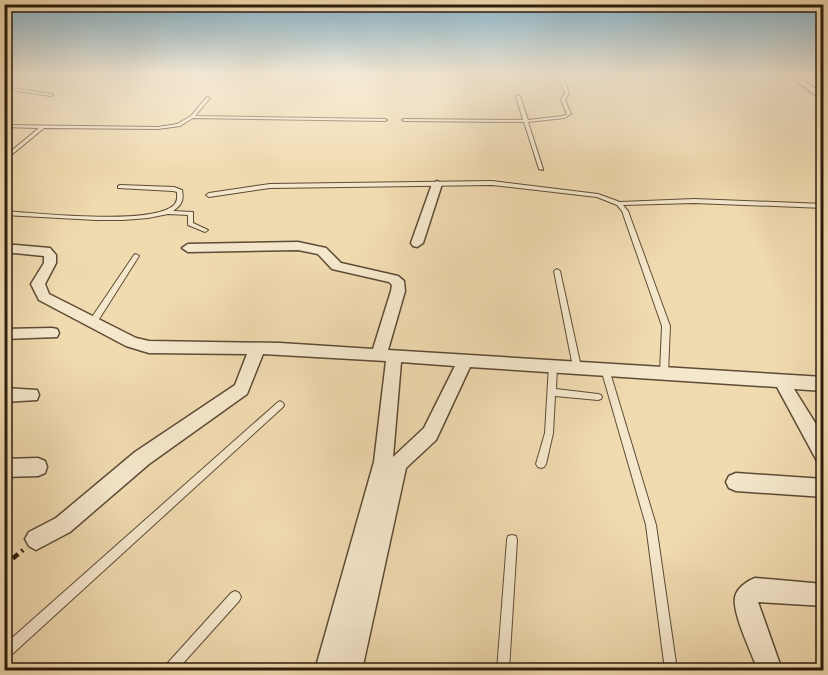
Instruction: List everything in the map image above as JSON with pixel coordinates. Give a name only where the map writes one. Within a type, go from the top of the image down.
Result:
[{"type":"street","points":[[417,243],[437,184]]},
{"type":"street","points":[[188,248],[298,246],[315,248],[329,255],[337,266],[393,279],[399,284],[386,355],[382,462],[327,670]]},
{"type":"street","points":[[4,248],[46,251],[50,255],[50,263],[38,284],[44,297],[130,342],[149,347],[386,355],[824,384]]},
{"type":"street","points":[[4,334],[52,333]]},
{"type":"street","points":[[36,539],[63,525],[157,446],[241,389],[257,349]]},
{"type":"street","points":[[350,670],[398,464],[430,434],[465,361]]},
{"type":"street","points":[[782,382],[824,455]]},
{"type":"street","points":[[4,395],[31,395]]},
{"type":"street","points":[[4,468],[38,467]]},
{"type":"street","points":[[736,482],[824,488]]},
{"type":"street","points":[[770,670],[751,620],[746,599],[755,589],[824,595]]},
{"type":"lane","points":[[4,126],[158,128],[178,125],[192,117],[201,106]]},
{"type":"lane","points":[[521,106],[541,169]]},
{"type":"lane","points":[[404,120],[557,119],[569,114],[566,106]]},
{"type":"lane","points":[[192,117],[385,120]]},
{"type":"lane","points":[[4,160],[42,127]]},
{"type":"lane","points":[[209,195],[270,186],[492,183],[598,196],[619,204],[694,201],[824,206]]},
{"type":"lane","points":[[120,187],[166,188],[180,191],[178,205],[168,212]]},
{"type":"lane","points":[[619,204],[625,211],[638,244],[666,326],[664,373]]},
{"type":"lane","points":[[4,213],[113,219],[168,212],[191,213],[190,224],[205,230]]},
{"type":"lane","points":[[93,322],[136,256]]},
{"type":"lane","points":[[557,271],[577,367]]},
{"type":"lane","points":[[541,464],[549,433],[553,365]]},
{"type":"lane","points":[[606,369],[651,525],[670,670]]},
{"type":"lane","points":[[551,392],[598,397]]},
{"type":"lane","points":[[4,654],[280,405]]},
{"type":"lane","points":[[503,670],[512,540]]},
{"type":"lane","points":[[169,670],[235,597]]},
{"type":"path","points":[[4,566],[36,539]]}]
